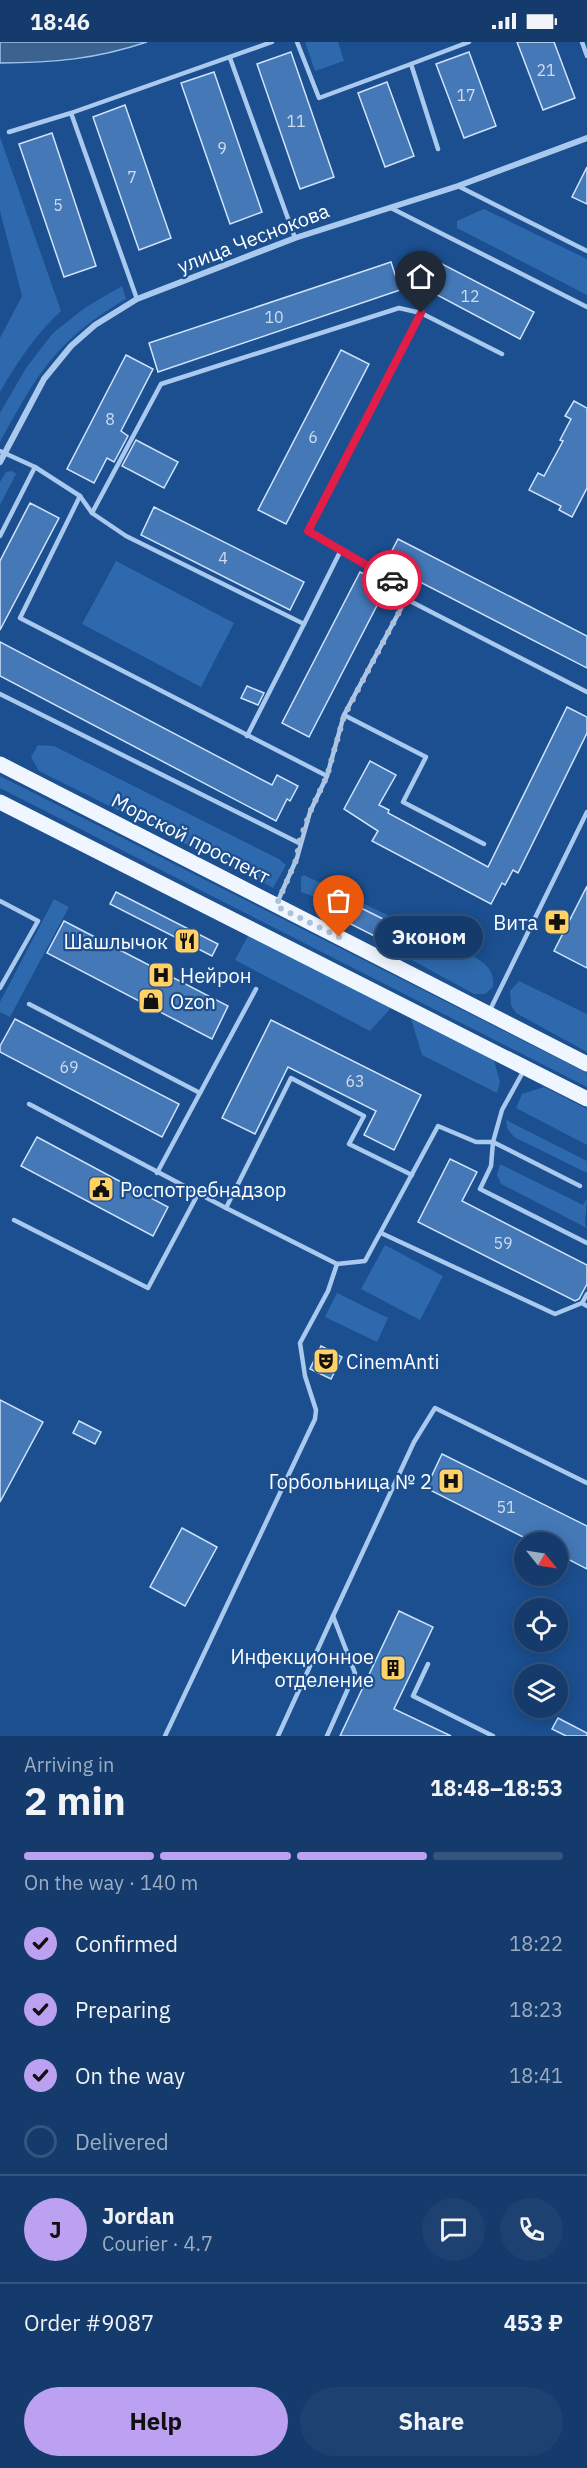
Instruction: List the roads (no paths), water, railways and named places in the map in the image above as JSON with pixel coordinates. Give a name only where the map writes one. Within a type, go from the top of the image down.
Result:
[{"type":"main road","name":"Морской проспект","points":[[0,764],[587,1064]]},
{"type":"main road","points":[[0,802],[587,1099]]},
{"type":"street","name":"улица Чеснокова","points":[[0,462],[2,452],[44,379],[71,346],[95,325],[137,299],[295,238],[458,186],[587,138]]},
{"type":"lane","points":[[9,132],[71,113],[272,42]]},
{"type":"lane","points":[[297,42],[319,98],[469,42]]},
{"type":"lane","points":[[582,42],[587,56]]},
{"type":"lane","points":[[230,58],[295,238]]},
{"type":"lane","points":[[411,64],[438,149]]},
{"type":"lane","points":[[71,113],[137,299]]},
{"type":"lane","points":[[579,141],[587,146]]},
{"type":"lane","points":[[458,186],[587,251]]},
{"type":"lane","points":[[391,208],[587,307]]},
{"type":"lane","points":[[92,513],[161,384],[399,308],[421,313],[501,354]]},
{"type":"lane","points":[[421,313],[308,531],[390,578],[406,599],[587,692]]},
{"type":"lane","points":[[2,452],[35,467],[80,496],[92,513],[126,536],[304,624]]},
{"type":"lane","points":[[0,536],[35,467]]},
{"type":"lane","points":[[80,496],[20,618],[327,776]]},
{"type":"lane","points":[[247,736],[341,550]]},
{"type":"lane","points":[[276,906],[297,858],[299,843],[327,776],[344,716],[406,599]]},
{"type":"lane","points":[[0,694],[299,843]]},
{"type":"lane","points":[[344,716],[426,757],[403,802],[484,844]]},
{"type":"lane","points":[[488,1012],[585,821],[587,812]]},
{"type":"lane","points":[[0,901],[38,921],[0,988]]},
{"type":"lane","points":[[157,1173],[256,989]]},
{"type":"lane","points":[[29,1004],[200,1093]]},
{"type":"lane","points":[[525,1068],[502,1110],[493,1142],[491,1166],[480,1189],[587,1243]]},
{"type":"lane","points":[[226,1208],[291,1078],[364,1116],[350,1144],[412,1175]]},
{"type":"lane","points":[[29,1104],[157,1173],[337,1264],[365,1261],[438,1126],[476,1142],[493,1142],[580,1186]]},
{"type":"lane","points":[[14,1220],[148,1288],[198,1194]]},
{"type":"lane","points":[[381,1233],[555,1314],[585,1305],[587,1294]]},
{"type":"lane","points":[[165,1736],[315,1419],[316,1410],[304,1376],[300,1343],[328,1291],[337,1264]]},
{"type":"lane","points":[[278,1736],[414,1442],[435,1408],[587,1483]]},
{"type":"lane","points":[[327,1736],[355,1673],[333,1616]]},
{"type":"lane","points":[[428,1664],[413,1696],[493,1736]]},
{"type":"place","name":"Вита","points":[[557,922]]},
{"type":"place","name":"Эконом","points":[[339,937]]},
{"type":"place","name":"Шашлычок","points":[[187,941]]},
{"type":"place","name":"Нейрон","points":[[161,975]]},
{"type":"place","name":"Ozon","points":[[151,1001]]},
{"type":"place","name":"Роспотребнадзор","points":[[101,1189]]},
{"type":"place","name":"CinemAnti","points":[[326,1361]]},
{"type":"place","name":"Горбольница № 2","points":[[451,1481]]},
{"type":"place","name":"Инфекционное отделение","points":[[393,1668]]}]
